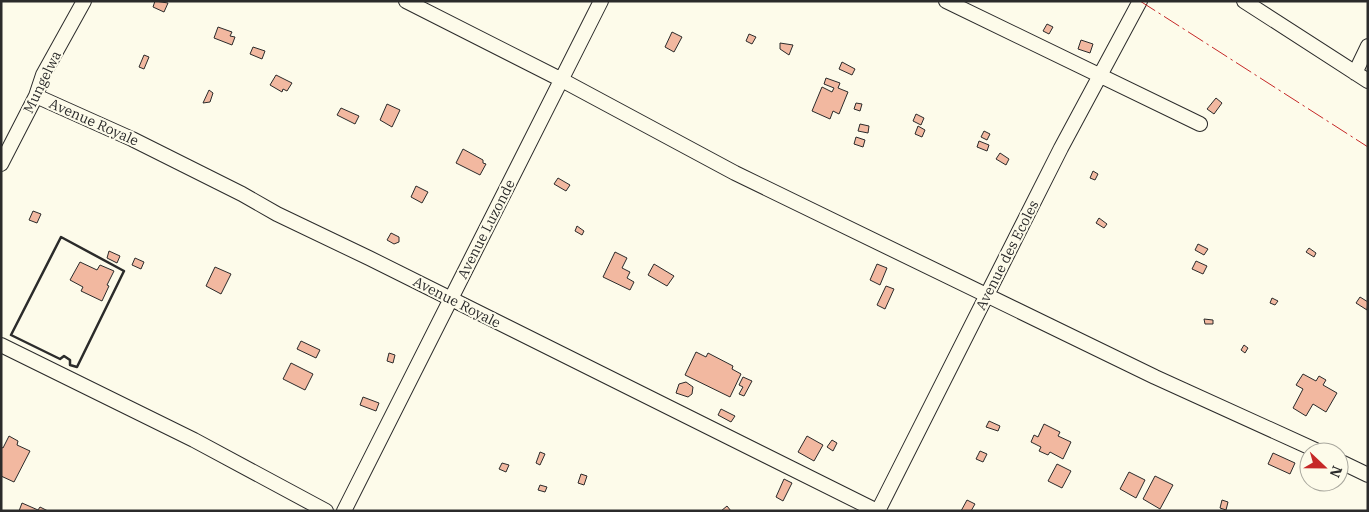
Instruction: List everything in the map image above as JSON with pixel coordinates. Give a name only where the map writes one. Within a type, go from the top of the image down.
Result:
[{"type":"street","name":"Mungelwa","points":[[1,164],[36,96],[44,75],[84,1]]},
{"type":"street","points":[[406,1],[561,80],[735,173],[1155,377],[1299,442]]},
{"type":"street","name":"Avenue Luzonde","points":[[344,511],[601,1]]},
{"type":"street","points":[[946,1],[1200,124]]},
{"type":"street","name":"Avenue des Ecoles","points":[[877,511],[1061,148],[1140,1]]},
{"type":"street","points":[[1244,1],[1368,81]]},
{"type":"street","points":[[1355,73],[1368,46]]},
{"type":"street","name":"Avenue Royale","points":[[36,96],[132,139],[242,194],[277,214],[877,511]]},
{"type":"street","points":[[1,345],[194,440],[326,511]]},
{"type":"street","points":[[1349,466],[1368,475]]},
{"type":"building","points":[[155,1],[168,3],[164,12],[153,7]]},
{"type":"building","points":[[1047,24],[1053,27],[1049,34],[1043,31]]},
{"type":"building","points":[[218,27],[232,32],[230,36],[235,37],[232,45],[214,38]]},
{"type":"building","points":[[672,32],[682,37],[674,52],[665,47]]},
{"type":"building","points":[[749,34],[756,37],[752,44],[746,41]]},
{"type":"building","points":[[1081,40],[1093,44],[1090,53],[1078,49]]},
{"type":"building","points":[[780,43],[793,45],[789,55],[780,49]]},
{"type":"building","points":[[253,47],[265,51],[262,59],[250,54]]},
{"type":"building","points":[[144,55],[149,57],[144,69],[139,67]]},
{"type":"building","points":[[842,62],[855,69],[852,75],[839,69]]},
{"type":"building","points":[[276,75],[292,83],[287,91],[283,89],[282,92],[270,85]]},
{"type":"building","points":[[826,78],[840,83],[838,88],[848,92],[839,114],[833,111],[830,119],[812,111],[822,87],[832,92],[834,88],[824,84]]},
{"type":"building","points":[[209,90],[213,93],[210,102],[203,103]]},
{"type":"building","points":[[1216,98],[1222,103],[1214,114],[1207,109]]},
{"type":"building","points":[[856,103],[862,104],[860,111],[854,109]]},
{"type":"building","points":[[387,104],[400,110],[392,127],[380,120]]},
{"type":"building","points":[[341,108],[359,116],[355,124],[337,115]]},
{"type":"building","points":[[916,114],[924,118],[921,125],[913,121]]},
{"type":"building","points":[[860,124],[869,126],[868,133],[858,131]]},
{"type":"building","points":[[918,126],[925,130],[922,137],[915,134]]},
{"type":"building","points":[[984,131],[990,134],[987,140],[981,137]]},
{"type":"building","points":[[856,137],[865,140],[863,147],[854,144]]},
{"type":"building","points":[[979,141],[989,145],[987,151],[977,147]]},
{"type":"building","points":[[463,149],[483,160],[483,163],[486,164],[480,175],[456,163]]},
{"type":"building","points":[[1000,153],[1009,159],[1006,165],[996,159]]},
{"type":"building","points":[[1093,171],[1098,174],[1095,180],[1090,178]]},
{"type":"building","points":[[558,178],[570,185],[566,191],[554,184]]},
{"type":"building","points":[[416,186],[428,192],[422,203],[411,197]]},
{"type":"building","points":[[33,211],[41,214],[37,223],[29,220]]},
{"type":"building","points":[[1099,218],[1107,224],[1104,228],[1096,223]]},
{"type":"building","points":[[577,226],[584,231],[582,235],[575,231]]},
{"type":"building","points":[[391,233],[399,237],[399,242],[394,244],[387,240]]},
{"type":"building","points":[[1198,244],[1208,249],[1204,255],[1195,250]]},
{"type":"building","points":[[1309,248],[1316,253],[1314,257],[1306,252]]},
{"type":"building","points":[[109,251],[120,256],[117,263],[107,258]]},
{"type":"building","points":[[615,252],[627,258],[622,268],[630,272],[627,278],[634,282],[630,290],[603,277]]},
{"type":"building","points":[[135,258],[144,262],[141,269],[132,265]]},
{"type":"building","points":[[1196,261],[1207,266],[1203,274],[1192,269]]},
{"type":"building","points":[[80,262],[97,270],[100,265],[114,271],[102,301],[81,291],[83,287],[70,280]]},
{"type":"building","points":[[654,264],[674,276],[667,286],[648,275]]},
{"type":"building","points":[[877,264],[887,268],[880,285],[870,280]]},
{"type":"building","points":[[215,267],[231,274],[221,294],[206,286]]},
{"type":"building","points":[[886,286],[894,289],[885,309],[877,305]]},
{"type":"building","points":[[1360,297],[1368,302],[1367,310],[1356,303]]},
{"type":"building","points":[[1272,298],[1278,301],[1275,305],[1270,303]]},
{"type":"building","points":[[1204,319],[1213,320],[1213,324],[1205,324]]},
{"type":"building","points":[[301,341],[320,350],[316,358],[297,349]]},
{"type":"building","points":[[1244,345],[1248,348],[1245,353],[1241,350]]},
{"type":"building","points":[[696,352],[706,357],[708,353],[733,366],[732,369],[741,374],[730,397],[685,375]]},
{"type":"building","points":[[389,353],[395,355],[393,363],[387,361]]},
{"type":"building","points":[[291,363],[313,374],[305,390],[283,379]]},
{"type":"building","points":[[1303,374],[1316,381],[1319,376],[1326,380],[1323,385],[1337,393],[1326,412],[1313,404],[1306,416],[1293,408],[1303,389],[1296,385]]},
{"type":"building","points":[[743,377],[752,381],[744,396],[739,394],[743,387],[739,385]]},
{"type":"building","points":[[686,382],[693,387],[692,394],[688,397],[676,393],[679,384]]},
{"type":"building","points":[[363,397],[379,403],[376,411],[360,405]]},
{"type":"building","points":[[721,409],[735,416],[731,422],[718,415]]},
{"type":"building","points":[[989,421],[1000,426],[998,431],[986,427]]},
{"type":"building","points":[[1044,424],[1060,432],[1058,436],[1071,442],[1063,459],[1050,452],[1048,455],[1039,451],[1041,447],[1031,442],[1034,435],[1038,437]]},
{"type":"building","points":[[9,436],[18,441],[17,445],[30,451],[14,482],[1,476],[1,447],[3,448]]},
{"type":"building","points":[[807,436],[823,445],[814,461],[798,452]]},
{"type":"building","points":[[832,440],[837,443],[833,451],[827,447]]},
{"type":"building","points":[[980,451],[987,454],[983,462],[976,459]]},
{"type":"building","points":[[540,452],[545,454],[540,465],[536,463]]},
{"type":"building","points":[[1273,453],[1295,463],[1290,474],[1268,464]]},
{"type":"building","points":[[502,463],[509,465],[506,472],[499,469]]},
{"type":"building","points":[[1057,464],[1071,471],[1062,488],[1048,481]]},
{"type":"building","points":[[1129,472],[1145,480],[1136,498],[1120,489]]},
{"type":"building","points":[[581,474],[587,476],[584,485],[578,483]]},
{"type":"building","points":[[1155,476],[1173,485],[1160,509],[1143,499]]},
{"type":"building","points":[[784,479],[792,483],[783,501],[776,497]]},
{"type":"building","points":[[540,485],[547,487],[545,492],[538,490]]},
{"type":"building","points":[[967,500],[975,504],[971,511],[961,511]]},
{"type":"building","points":[[1222,500],[1228,502],[1226,510],[1220,508]]},
{"type":"building","points":[[22,503],[38,510],[40,507],[48,511],[19,511]]},
{"type":"building","points":[[727,506],[731,511],[721,511]]},
{"type":"wall","points":[[61,237],[124,271],[77,367],[70,365],[70,360],[64,356],[60,359],[11,335],[61,237]]},
{"type":"power","points":[[1140,1],[1368,147]]}]
